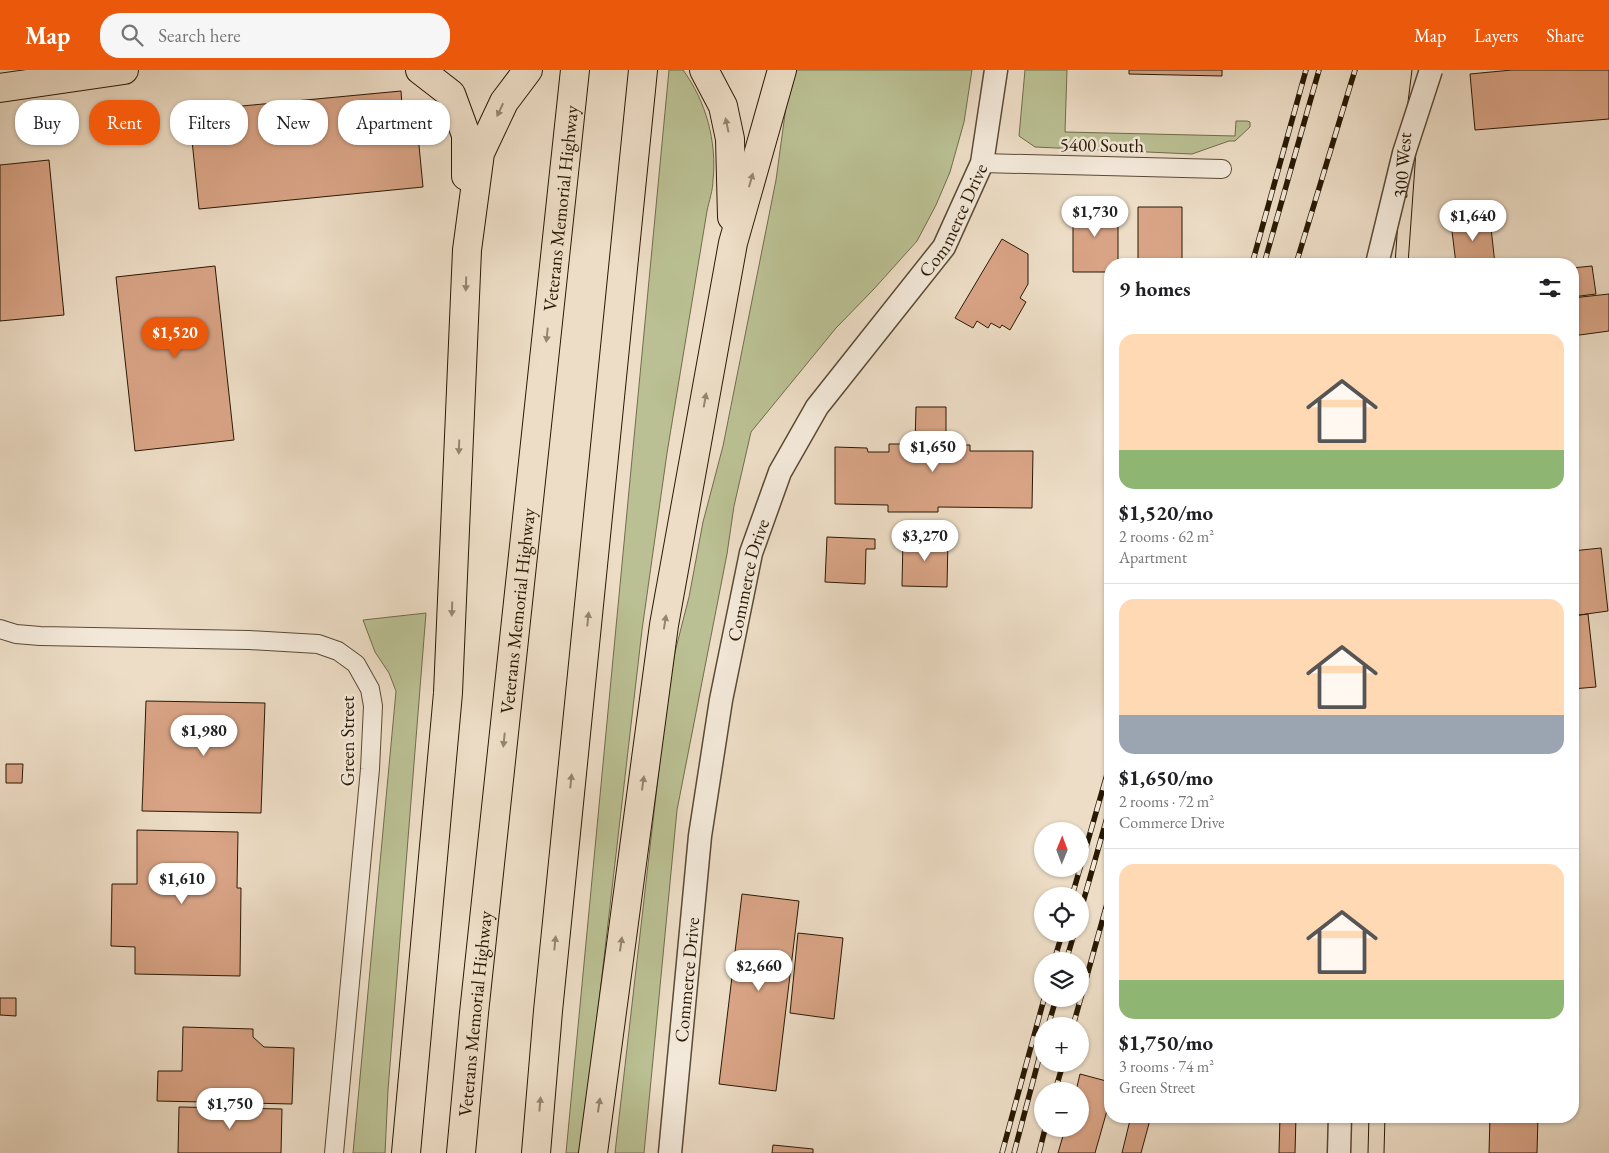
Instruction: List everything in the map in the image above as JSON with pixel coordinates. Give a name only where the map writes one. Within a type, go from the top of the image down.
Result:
[{"type":"main road","points":[[0,88],[124,70]]},
{"type":"main road","points":[[406,1153],[448,693],[467,250],[466,135],[451,94],[420,70]]},
{"type":"main road","points":[[467,250],[480,153],[504,102],[528,70]]},
{"type":"main road","points":[[704,70],[723,106],[730,139],[733,243]]},
{"type":"main road","points":[[592,1153],[664,625],[733,243],[782,70]]},
{"type":"main road","points":[[536,1153],[548,1010],[642,78]]},
{"type":"main road","name":"Veterans Memorial Highway","points":[[461,1153],[474,1013],[574,82]]},
{"type":"street","name":"Commerce Drive","points":[[670,1153],[700,836],[721,700],[751,553],[780,472],[817,407],[944,247],[982,163],[996,70]]},
{"type":"street","name":"300 West","points":[[1379,258],[1404,153],[1431,70]]},
{"type":"street","name":"5400 South","points":[[982,163],[1222,169]]},
{"type":"street","name":"Green Street","points":[[0,629],[16,634],[40,636],[249,640],[318,644],[338,651],[356,664],[364,676],[370,689],[373,706],[370,769],[334,1153]]},
{"type":"street","points":[[1339,1153],[1340,1123]]},
{"type":"green space","points":[[669,70],[683,70],[704,108],[713,151],[713,184],[667,453],[642,630],[583,1153],[566,1153]]},
{"type":"green space","points":[[791,70],[972,70],[964,122],[950,172],[936,205],[917,241],[836,328],[751,432],[734,506],[727,554],[677,810],[644,1153],[615,1153],[667,699],[675,652],[689,597],[703,522],[723,446],[776,180]]},
{"type":"green space","points":[[1025,70],[1067,70],[1065,132],[1235,136],[1236,121],[1250,122],[1250,127],[1235,141],[1229,141],[1192,154],[1035,147],[1019,136]]},
{"type":"green space","points":[[426,613],[388,1090],[385,1153],[353,1153],[396,691],[389,673],[375,652],[363,620]]},
{"type":"building","points":[[1129,70],[1222,70],[1222,76],[1129,74]]},
{"type":"building","points":[[1512,70],[1609,70],[1609,119],[1475,130],[1470,74]]},
{"type":"building","points":[[401,91],[402,100],[338,100],[338,145],[419,145],[423,187],[199,209],[192,145],[248,145],[248,105],[258,104],[258,145],[328,145],[328,100],[306,100]]},
{"type":"building","points":[[49,160],[64,315],[0,321],[0,165]]},
{"type":"building","points":[[1073,205],[1118,205],[1118,258],[1104,258],[1104,272],[1073,272]]},
{"type":"building","points":[[1138,207],[1182,207],[1182,258],[1138,258]]},
{"type":"building","points":[[1490,219],[1494,258],[1455,258],[1451,223]]},
{"type":"building","points":[[1002,239],[1028,254],[1028,284],[1020,298],[1026,302],[1010,330],[1002,325],[1000,328],[991,323],[988,328],[977,321],[973,328],[955,318]]},
{"type":"building","points":[[215,266],[234,440],[135,451],[116,277]]},
{"type":"building","points":[[1592,266],[1596,294],[1579,296],[1579,267]]},
{"type":"building","points":[[1609,294],[1609,331],[1579,335],[1579,297]]},
{"type":"building","points":[[916,407],[946,407],[946,445],[970,445],[970,451],[1033,451],[1032,508],[938,507],[938,512],[888,512],[888,505],[835,504],[835,447],[867,448],[868,452],[889,452],[889,444],[915,444]]},
{"type":"building","points":[[827,537],[875,539],[875,549],[866,549],[865,584],[825,582]]},
{"type":"building","points":[[903,538],[948,539],[947,587],[902,586]]},
{"type":"building","points":[[1601,548],[1608,611],[1579,615],[1579,550]]},
{"type":"building","points":[[1588,614],[1596,687],[1579,688],[1579,615]]},
{"type":"building","points":[[146,701],[265,703],[261,813],[142,811]]},
{"type":"building","points":[[6,764],[23,764],[22,783],[6,783]]},
{"type":"building","points":[[137,830],[238,832],[237,888],[241,888],[240,976],[135,974],[135,947],[111,946],[112,884],[137,884]]},
{"type":"building","points":[[742,894],[799,901],[776,1091],[719,1084]]},
{"type":"building","points":[[798,933],[843,938],[834,1019],[790,1013]]},
{"type":"building","points":[[0,998],[16,998],[16,1016],[0,1015]]},
{"type":"building","points":[[183,1027],[253,1029],[253,1037],[264,1047],[294,1048],[292,1104],[157,1101],[158,1071],[182,1071]]},
{"type":"building","points":[[1080,1074],[1104,1080],[1104,1121],[1095,1153],[1058,1153],[1063,1137],[1089,1137],[1089,1082],[1078,1082]]},
{"type":"building","points":[[179,1107],[282,1109],[281,1153],[178,1153]]},
{"type":"building","points":[[1129,1123],[1149,1123],[1141,1153],[1122,1153]]},
{"type":"building","points":[[1280,1123],[1296,1123],[1295,1153],[1279,1153]]},
{"type":"building","points":[[1490,1123],[1538,1123],[1537,1153],[1489,1153]]},
{"type":"building","points":[[773,1145],[813,1149],[813,1153],[772,1153]]},
{"type":"tram line","points":[[1395,258],[1404,134],[1412,70]]},
{"type":"tram line","points":[[1408,258],[1416,151],[1427,70]]},
{"type":"tram line","points":[[1368,1153],[1369,1123]]},
{"type":"tram line","points":[[1384,1153],[1385,1123]]},
{"type":"railway","points":[[1254,258],[1306,70]]},
{"type":"railway","points":[[1266,258],[1319,70]]},
{"type":"railway","points":[[1298,258],[1355,70]]},
{"type":"railway","points":[[1075,887],[1104,785]]},
{"type":"railway","points":[[1087,887],[1104,828]]},
{"type":"railway","points":[[1076,1017],[1104,915]]},
{"type":"railway","points":[[1057,952],[1060,942]]},
{"type":"railway","points":[[1069,952],[1072,942]]},
{"type":"railway","points":[[1002,1153],[1042,1007]]},
{"type":"railway","points":[[1051,1017],[1054,1007]]},
{"type":"railway","points":[[1014,1153],[1035,1072]]},
{"type":"railway","points":[[1058,1082],[1061,1072]]},
{"type":"railway","points":[[1039,1153],[1043,1137]]}]
